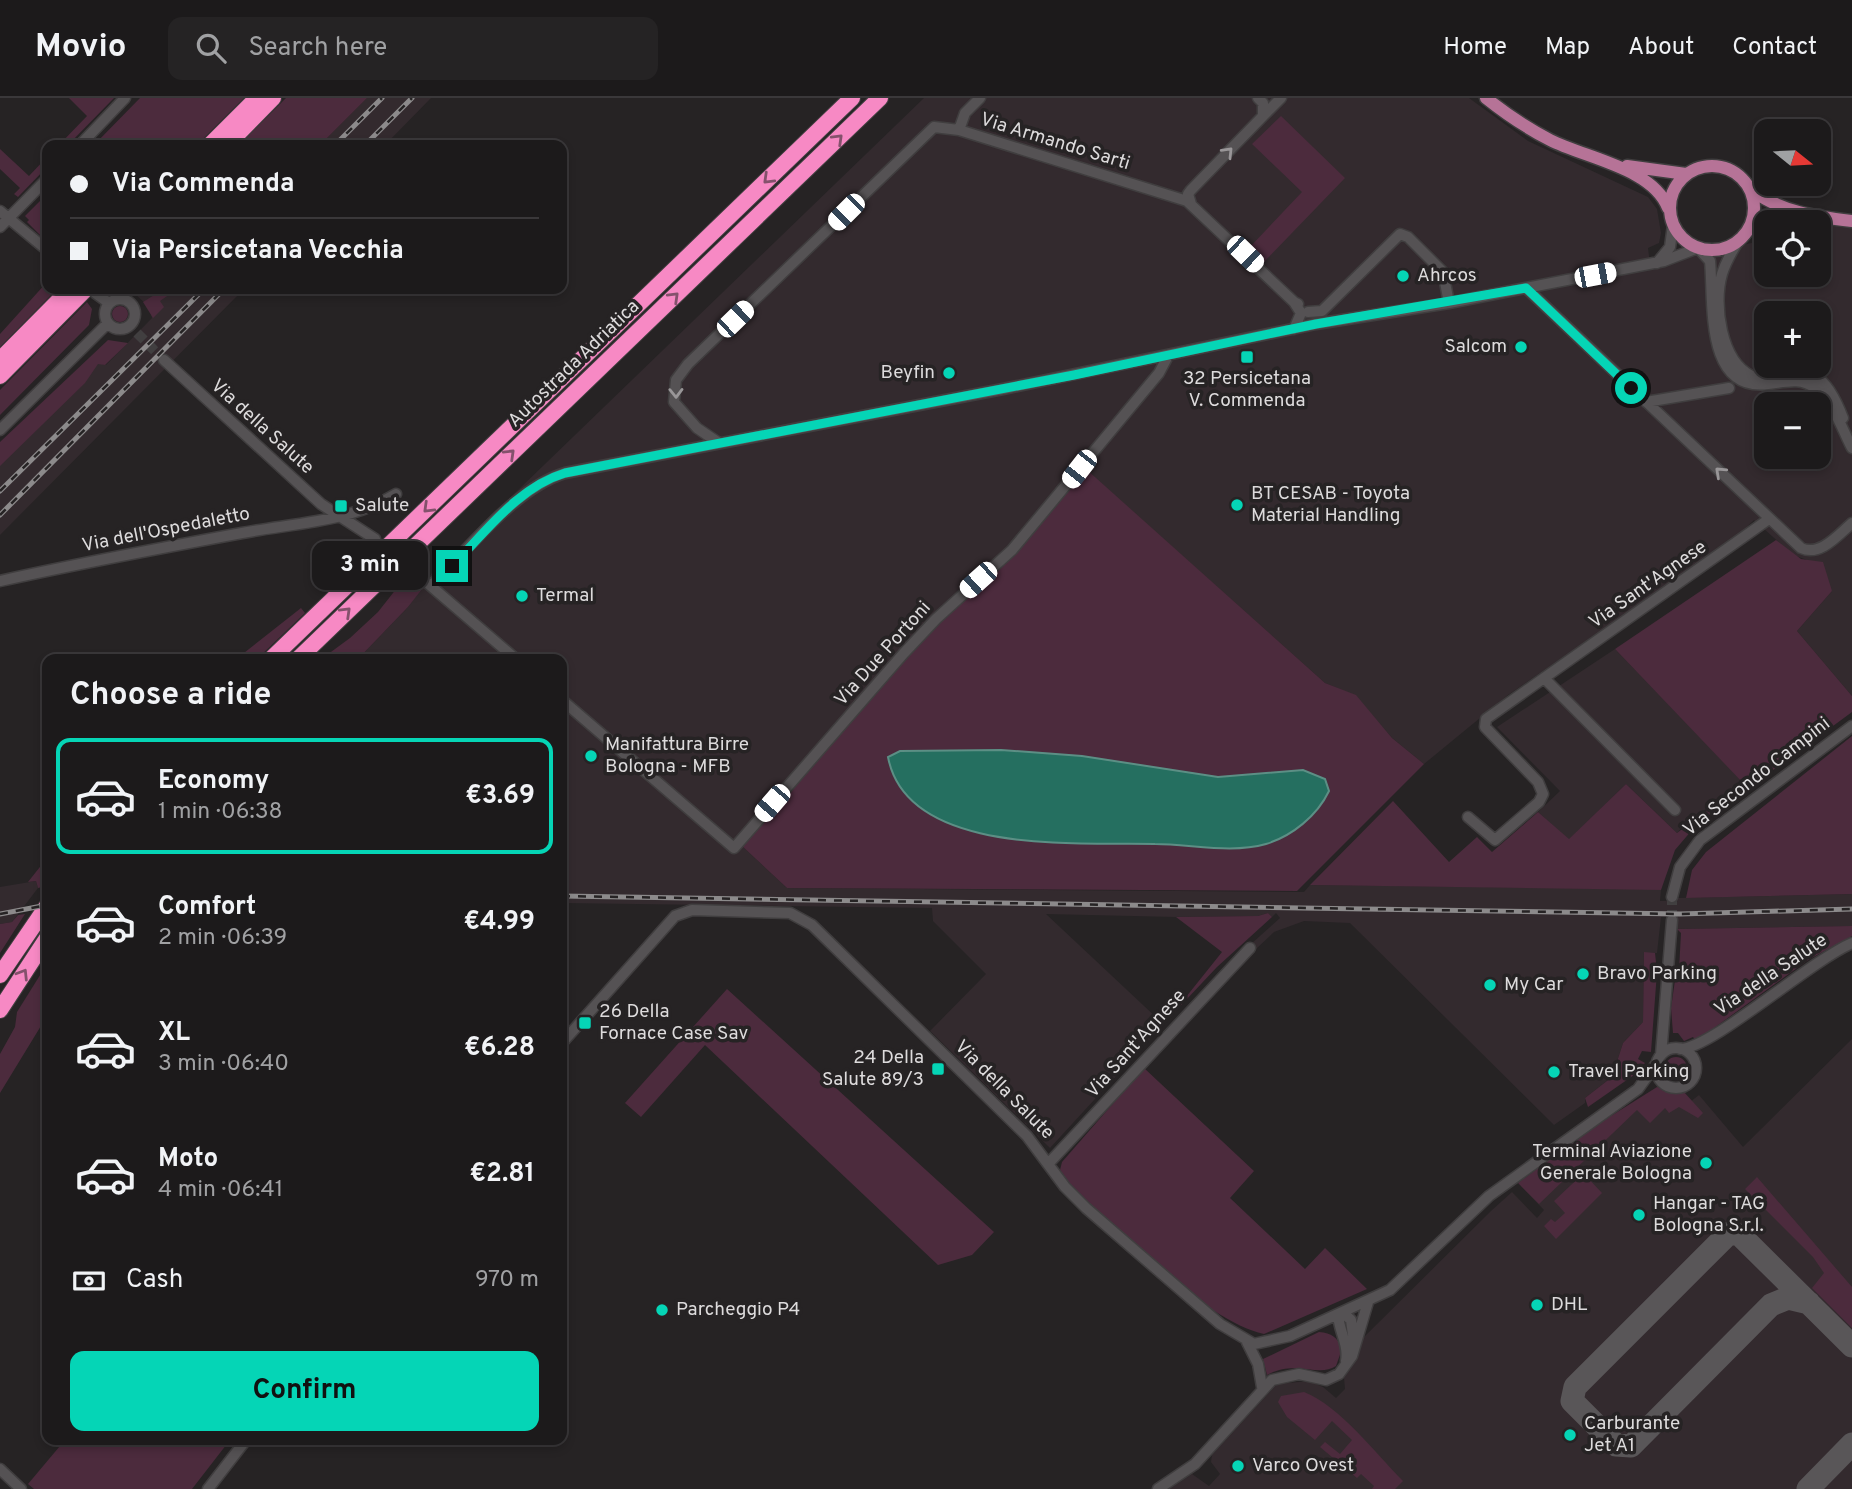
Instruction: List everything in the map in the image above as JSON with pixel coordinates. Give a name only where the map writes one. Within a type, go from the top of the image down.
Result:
[{"type":"highway","points":[[215,140],[257,98]]},
{"type":"highway","points":[[232,140],[273,98]]},
{"type":"highway","name":"Autostrada Adriatica","points":[[276,654],[852,98]]},
{"type":"highway","name":"Autostrada Adriatica","points":[[303,654],[880,98]]},
{"type":"highway","points":[[0,360],[64,294]]},
{"type":"highway","points":[[0,376],[87,294]]},
{"type":"highway","points":[[0,975],[42,914]]},
{"type":"highway","points":[[0,1010],[42,946]]},
{"type":"main road","points":[[1486,98],[1550,140],[1648,182],[1664,197],[1673,225],[1683,239],[1698,248],[1720,250],[1754,230]]},
{"type":"main road","points":[[1606,162],[1686,174]]},
{"type":"main road","points":[[1670,212],[1673,191],[1686,174],[1705,166],[1725,167],[1737,173],[1760,197],[1791,210],[1852,221]]},
{"type":"main road","points":[[1743,236],[1754,215],[1750,189]]},
{"type":"main road","points":[[1831,223],[1852,221]]},
{"type":"street","points":[[85,140],[125,98]]},
{"type":"street","points":[[959,130],[965,113],[980,98]]},
{"type":"street","points":[[1263,116],[1261,100],[1279,98]]},
{"type":"street","points":[[1191,204],[1188,194],[1191,190],[1279,98]]},
{"type":"street","name":"Via Armando Sarti","points":[[719,443],[698,430],[674,402],[676,380],[697,356],[925,135],[941,126],[1191,204],[1294,302],[1308,312],[1316,324]]},
{"type":"street","points":[[0,228],[42,184]]},
{"type":"street","points":[[0,211],[11,217],[42,245]]},
{"type":"street","points":[[1662,262],[1670,247],[1673,225]]},
{"type":"street","points":[[1308,312],[1322,311],[1400,234],[1408,237],[1443,272],[1450,303]]},
{"type":"street","points":[[1743,236],[1727,258],[1719,288],[1720,307],[1734,363],[1752,376],[1798,372],[1821,382],[1834,397],[1852,440]]},
{"type":"street","points":[[431,586],[522,496],[541,482],[565,473],[1168,356],[1316,324],[1450,303],[1662,262],[1698,248],[1710,261],[1711,300],[1718,343],[1726,368],[1739,380],[1754,385],[1796,380],[1812,386],[1825,397],[1852,448]]},
{"type":"street","points":[[1526,288],[1769,519],[1807,551],[1821,548],[1852,523]]},
{"type":"street","points":[[95,294],[109,303]]},
{"type":"street","points":[[117,299],[131,303],[135,316],[134,329],[121,329],[108,323],[105,311],[109,303],[117,299]]},
{"type":"street","points":[[1294,302],[1301,313],[1294,329]]},
{"type":"street","points":[[0,430],[108,323]]},
{"type":"street","name":"Via Due Portoni","points":[[567,704],[734,848],[904,653],[936,619],[1012,550],[1159,373],[1168,356]]},
{"type":"street","name":"Via della Salute","points":[[164,360],[313,497],[375,539]]},
{"type":"street","points":[[1646,401],[1729,388]]},
{"type":"street","points":[[698,430],[699,446]]},
{"type":"street","points":[[340,517],[359,513],[396,494]]},
{"type":"street","name":"Via dell'Ospedaletto","points":[[0,582],[242,533],[340,517]]},
{"type":"street","name":"Via Sant'Agnese","points":[[1468,817],[1495,840],[1503,837],[1542,798],[1541,786],[1485,727],[1485,723],[1769,519]]},
{"type":"street","points":[[411,569],[510,654]]},
{"type":"street","points":[[1545,679],[1675,810]]},
{"type":"street","name":"Via Secondo Campini","points":[[1672,897],[1680,867],[1700,839],[1852,726]]},
{"type":"street","name":"Via della Salute","points":[[567,1037],[675,916],[692,910],[799,916],[1027,1136],[1075,1198],[1220,1324],[1247,1342]]},
{"type":"street","points":[[1666,1086],[1658,1076],[1665,1028],[1671,920]]},
{"type":"street","name":"Via della Salute","points":[[1677,1049],[1689,1049],[1711,1038],[1807,968],[1852,943]]},
{"type":"street","name":"Via Sant'Agnese","points":[[1048,1164],[1250,948]]},
{"type":"street","points":[[1638,1089],[1657,1084],[1679,1088],[1689,1083],[1695,1073],[1695,1063],[1689,1054],[1677,1049],[1665,1028]]},
{"type":"street","name":"Via della Salute","points":[[1695,1063],[1711,1038]]},
{"type":"street","points":[[1262,1387],[1258,1364],[1247,1342],[1270,1343],[1368,1302],[1399,1282],[1507,1181],[1638,1089],[1659,1060],[1677,1049]]},
{"type":"street","points":[[1158,1489],[1195,1464],[1262,1387],[1285,1375],[1326,1380],[1343,1370],[1355,1345],[1368,1302]]},
{"type":"street","points":[[1341,1314],[1351,1320],[1355,1345]]},
{"type":"street","points":[[1341,1314],[1348,1355],[1343,1370]]},
{"type":"street","points":[[208,1489],[242,1445]]},
{"type":"street","points":[[0,1469],[21,1489]]},
{"type":"shaded area","points":[[69,98],[114,98],[73,140],[64,140],[87,116]]},
{"type":"shaded area","points":[[140,98],[244,98],[202,140],[99,140]]},
{"type":"shaded area","points":[[286,98],[367,98],[325,140],[244,140]]},
{"type":"shaded area","points":[[367,98],[431,98],[390,140],[325,140]]},
{"type":"shaded area","points":[[924,98],[1469,98],[1528,141],[1648,197],[1657,209],[1661,233],[1659,243],[1648,248],[1650,264],[1754,242],[1754,287],[1831,287],[1831,226],[1852,222],[1852,696],[1797,631],[1832,591],[1810,561],[1793,555],[1754,520],[1729,544],[1508,695],[1424,764],[1392,738],[1356,696],[1325,683],[1086,470],[1013,553],[906,659],[742,846],[787,888],[1304,892],[1310,885],[1652,889],[1661,890],[1660,901],[1677,901],[1678,898],[1852,894],[1852,926],[1677,929],[1677,917],[1661,917],[1657,953],[1644,953],[1643,1022],[1623,1043],[1612,1077],[1585,1098],[1585,1103],[1554,1125],[1350,923],[1304,921],[1274,932],[1256,949],[1251,944],[1280,918],[1276,913],[1272,917],[1268,913],[1258,916],[1176,917],[1046,914],[1159,1020],[1161,1027],[1050,1148],[930,1031],[986,974],[933,921],[932,908],[567,903],[567,654],[363,654],[408,607],[432,573]]},
{"type":"shaded area","points":[[1281,116],[1345,178],[1264,262],[1249,248],[1302,192],[1252,144]]},
{"type":"shaded area","points":[[0,149],[29,176],[42,162],[42,172],[18,197],[14,194],[20,188],[0,169]]},
{"type":"shaded area","points":[[42,199],[42,237],[27,222],[29,220],[25,216]]},
{"type":"shaded area","points":[[42,288],[42,294],[52,294],[0,347],[0,334]]},
{"type":"shaded area","points":[[135,294],[239,294],[0,535],[0,459],[98,363],[106,365],[152,318],[149,307]]},
{"type":"shaded area","points":[[156,294],[170,294],[160,301],[164,307],[153,318],[143,302]]},
{"type":"shaded area","points":[[87,302],[92,309],[89,325],[0,415],[0,390]]},
{"type":"shaded area","points":[[120,306],[126,308],[126,320],[120,322],[114,320],[112,314],[114,308]]},
{"type":"shaded area","points":[[108,340],[128,343],[105,365],[98,364],[85,383],[0,466],[0,442]]},
{"type":"shaded area","points":[[1086,469],[1325,683],[1356,695],[1392,738],[1424,764],[1297,891],[787,888],[742,846],[906,659]]},
{"type":"shaded area","points":[[1776,540],[1801,559],[1823,562],[1832,591],[1797,631],[1852,696],[1852,712],[1692,830],[1675,850],[1661,890],[1310,885],[1393,801],[1449,862],[1477,837],[1492,852],[1538,812],[1569,839],[1626,784],[1677,833],[1743,783],[1615,649]]},
{"type":"shaded area","points":[[408,574],[422,589],[363,654],[328,654],[350,638],[378,612]]},
{"type":"shaded area","points":[[301,608],[305,613],[262,654],[243,654]]},
{"type":"shaded area","points":[[1615,649],[1744,783],[1686,823],[1677,833],[1626,784],[1569,840],[1538,812],[1560,791],[1497,727]]},
{"type":"shaded area","points":[[1852,736],[1852,894],[1686,898],[1692,870],[1706,852]]},
{"type":"shaded area","points":[[1001,750],[1082,756],[1218,777],[1303,770],[1325,779],[1329,791],[1311,817],[1294,830],[1276,840],[1253,847],[1043,842],[1001,837],[961,828],[927,812],[902,789],[888,757],[900,751]]},
{"type":"shaded area","points":[[42,864],[42,887],[38,888],[36,881],[28,882]]},
{"type":"shaded area","points":[[36,881],[38,888],[12,922],[0,924],[0,887]]},
{"type":"shaded area","points":[[1268,913],[1272,917],[1217,967],[1170,1017],[1222,952],[1176,917],[1258,916]]},
{"type":"shaded area","points":[[25,914],[0,953],[0,924],[12,922],[18,915]]},
{"type":"shaded area","points":[[1852,926],[1852,936],[1808,960],[1696,1041],[1693,1037],[1684,1041],[1678,1033],[1673,1033],[1671,1008],[1676,973],[1679,970],[1681,933],[1677,929]]},
{"type":"shaded area","points":[[1644,952],[1655,953],[1657,972],[1651,1052],[1642,1051],[1638,1059],[1645,1063],[1634,1075],[1588,1107],[1585,1098],[1612,1077],[1623,1043],[1643,1022]]},
{"type":"shaded area","points":[[42,972],[42,1024],[0,1093],[0,1054],[15,1027],[17,1012]]},
{"type":"shaded area","points":[[727,989],[994,1232],[972,1255],[938,1265],[705,1045],[641,1117],[625,1103]]},
{"type":"shaded area","points":[[1852,1039],[1852,1489],[1169,1489],[1192,1474],[1209,1486],[1220,1474],[1211,1462],[1212,1455],[1277,1384],[1309,1381],[1323,1387],[1336,1398],[1345,1389],[1344,1378],[1355,1361],[1363,1338],[1491,1211],[1512,1192],[1537,1218],[1544,1210],[1521,1186],[1634,1106],[1690,1102],[1699,1095],[1743,1147]]},
{"type":"shaded area","points":[[1676,1057],[1686,1064],[1687,1068],[1680,1078],[1676,1079],[1666,1072],[1665,1068],[1672,1058]]},
{"type":"shaded area","points":[[1144,1068],[1254,1171],[1230,1198],[1305,1269],[1325,1248],[1367,1289],[1264,1334],[1240,1326],[1215,1312],[1164,1272],[1073,1188],[1060,1170],[1062,1162]]},
{"type":"shaded area","points":[[1657,1087],[1684,1092],[1703,1113],[1698,1118],[1679,1107],[1669,1113],[1665,1108],[1650,1123],[1637,1110],[1539,1204],[1518,1183],[1595,1126]]},
{"type":"shaded area","points":[[1587,1170],[1585,1175],[1602,1193],[1556,1239],[1544,1226],[1551,1219],[1555,1222],[1565,1213],[1554,1201]]},
{"type":"shaded area","points":[[1757,1177],[1852,1287],[1852,1328],[1812,1288],[1824,1273],[1813,1257],[1745,1189]]},
{"type":"shaded area","points":[[1319,1332],[1334,1336],[1342,1349],[1336,1366],[1322,1370],[1287,1369],[1267,1375],[1263,1359]]},
{"type":"shaded area","points":[[1304,1392],[1344,1419],[1403,1481],[1395,1489],[1372,1489],[1374,1486],[1361,1474],[1357,1478],[1320,1447],[1325,1442],[1340,1454],[1352,1440],[1332,1421],[1315,1440],[1287,1417],[1278,1402],[1281,1396]]},
{"type":"shaded area","points":[[61,1445],[226,1445],[192,1489],[34,1489],[28,1484]]},
{"type":"taxiway","points":[[1809,1303],[1788,1298],[1771,1305],[1631,1446],[1616,1445],[1572,1401],[1575,1387],[1729,1233],[1740,1235],[1852,1346]]},
{"type":"taxiway","points":[[1808,1489],[1852,1444]]},
{"type":"tunnel","points":[[137,333],[164,360]]},
{"type":"tunnel","points":[[1672,897],[1672,920]]},
{"type":"railway","points":[[340,140],[382,98]]},
{"type":"railway","points":[[370,140],[412,98]]},
{"type":"railway","points":[[0,491],[199,294]]},
{"type":"railway","points":[[0,515],[219,294]]},
{"type":"railway","points":[[567,896],[1680,914],[1852,909]]},
{"type":"railway","points":[[0,914],[42,906]]},
{"type":"place","name":"Ahrcos","points":[[1403,276]]},
{"type":"place","name":"Salcom","points":[[1521,347]]},
{"type":"place","name":"32 Persicetana V. Commenda","points":[[1247,357]]},
{"type":"place","name":"Beyfin","points":[[949,373]]},
{"type":"place","name":"BT CESAB - Toyota Material Handling","points":[[1237,505]]},
{"type":"place","name":"Salute","points":[[341,506]]},
{"type":"place","name":"Termal","points":[[522,596]]},
{"type":"place","name":"Manifattura Birre Bologna - MFB","points":[[591,756]]},
{"type":"place","name":"Bravo Parking","points":[[1583,974]]},
{"type":"place","name":"My Car","points":[[1490,985]]},
{"type":"place","name":"26 Della Fornace Case Sav","points":[[585,1023]]},
{"type":"place","name":"24 Della Salute 89/3","points":[[938,1069]]},
{"type":"place","name":"Travel Parking","points":[[1554,1072]]},
{"type":"place","name":"Terminal Aviazione Generale Bologna","points":[[1706,1163]]},
{"type":"place","name":"Hangar - TAG Bologna S.r.l.","points":[[1639,1215]]},
{"type":"place","name":"DHL","points":[[1537,1305]]},
{"type":"place","name":"Parcheggio P4","points":[[662,1310]]},
{"type":"place","name":"Carburante Jet A1","points":[[1570,1435]]},
{"type":"place","name":"Varco Ovest","points":[[1238,1466]]},
{"type":"route","points":[[452,566],[522,496],[541,482],[565,473],[1074,375],[1316,324],[1526,288],[1631,388]]}]
